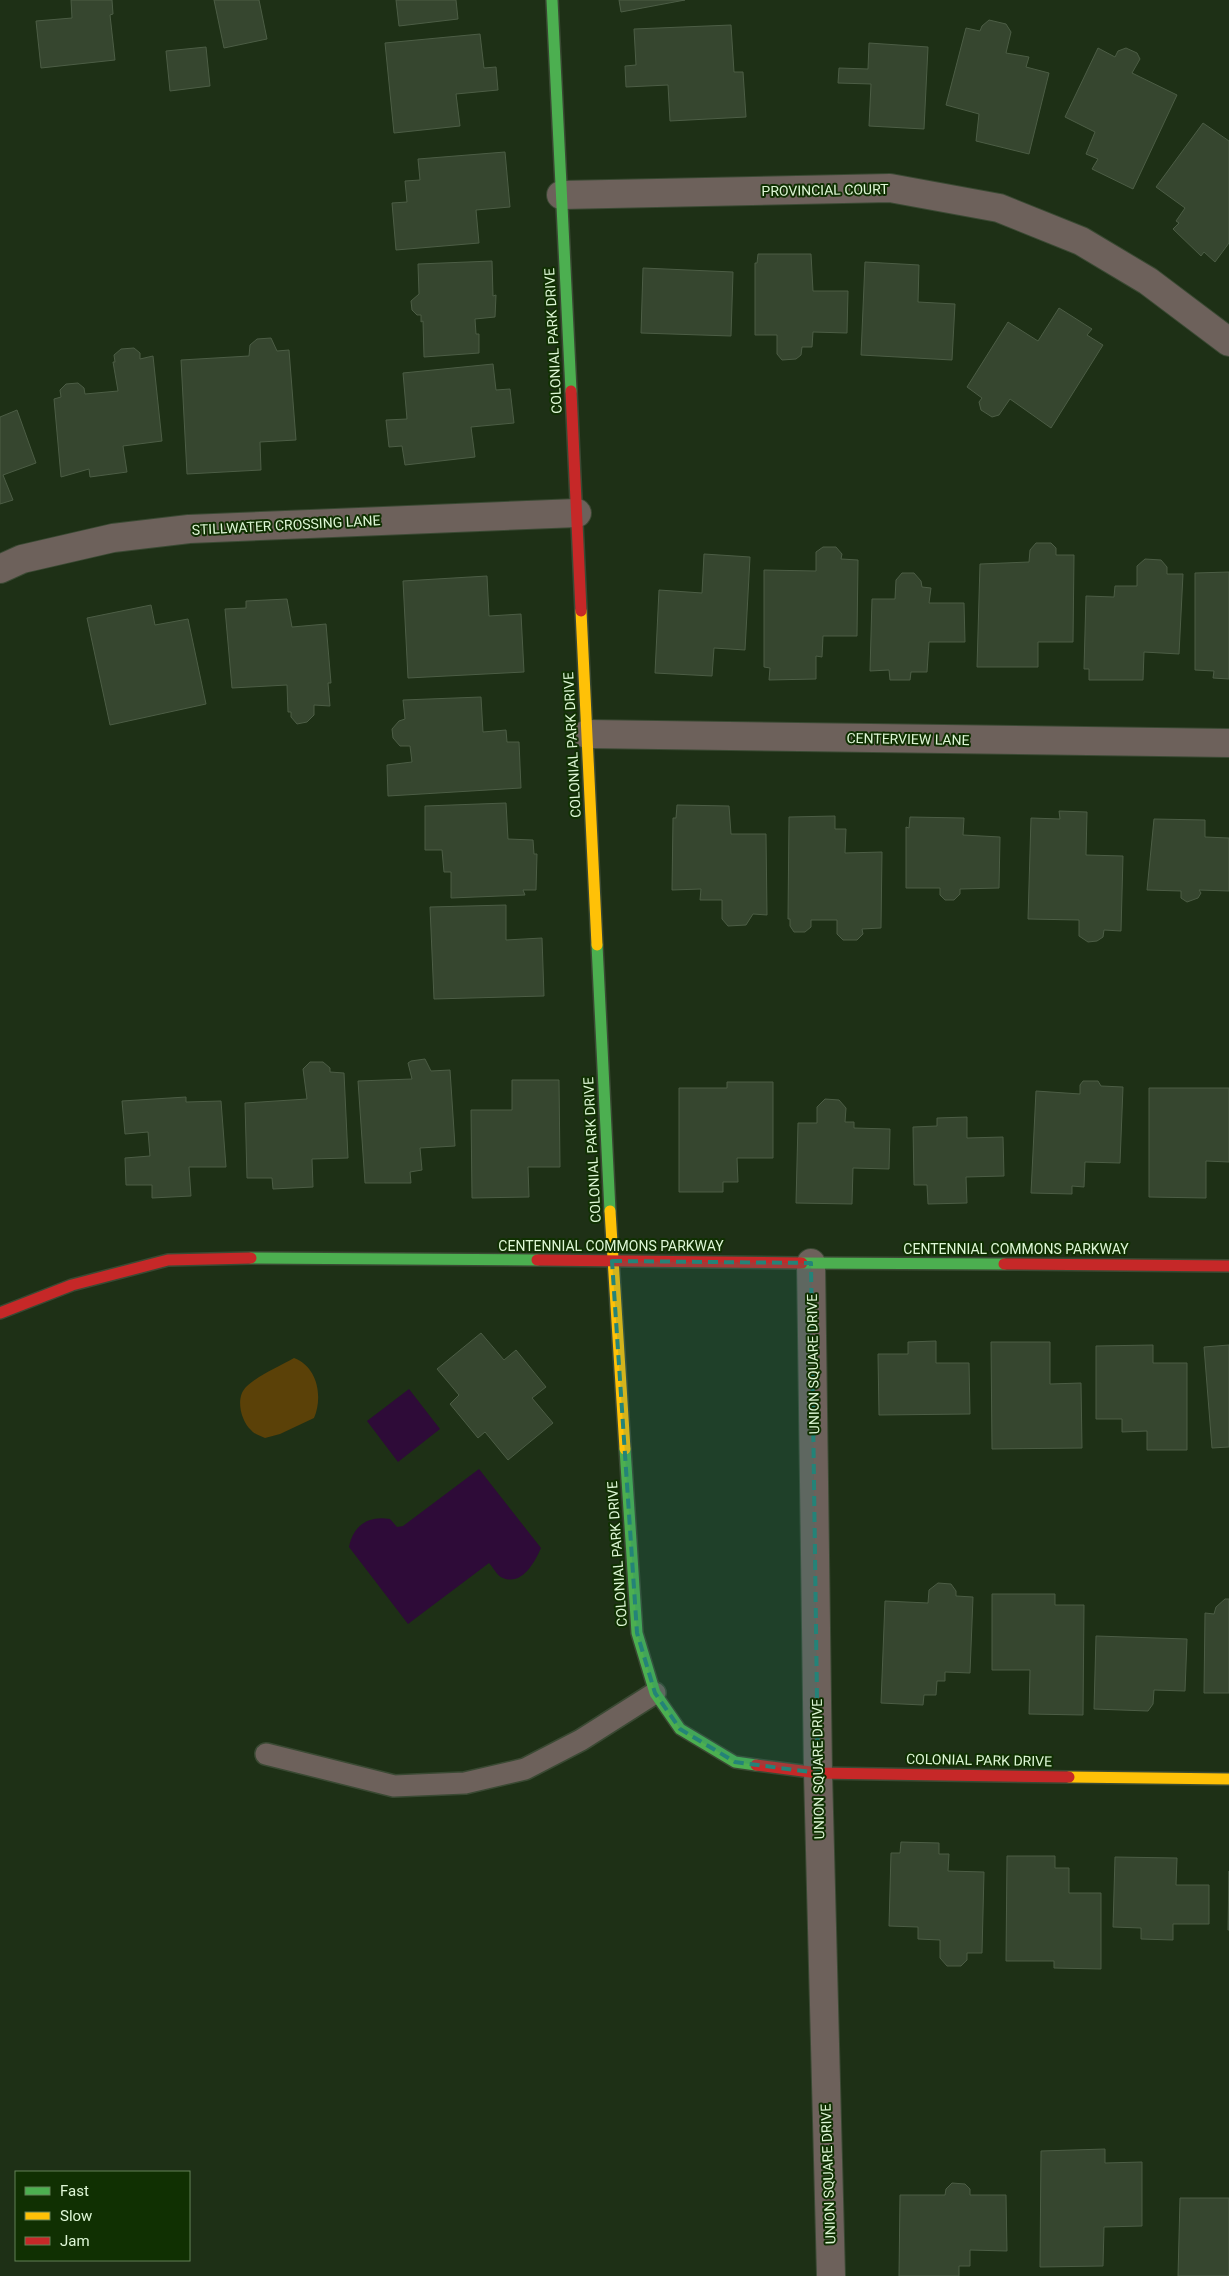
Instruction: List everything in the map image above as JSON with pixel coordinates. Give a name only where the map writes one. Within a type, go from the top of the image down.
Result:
[{"type":"street","name":"COLONIAL PARK DRIVE","points":[[552,0],[612,1261],[637,1633],[655,1693],[680,1729],[735,1762],[818,1773],[1229,1779]]},
{"type":"street","name":"PROVINCIAL COURT","points":[[561,195],[890,188],[999,208],[1081,241],[1148,281],[1229,342]]},
{"type":"street","name":"STILLWATER CROSSING LANE","points":[[0,569],[22,559],[113,538],[189,529],[577,513]]},
{"type":"street","name":"CENTERVIEW LANE","points":[[587,734],[1229,743]]},
{"type":"street","name":"CENTENNIAL COMMONS PARKWAY","points":[[0,1312],[72,1285],[168,1260],[258,1258],[1229,1266]]},
{"type":"street","name":"UNION SQUARE DRIVE","points":[[811,1263],[818,1773],[831,2276]]},
{"type":"lane","points":[[266,1754],[394,1786],[465,1783],[525,1770],[581,1740],[655,1693]]},
{"type":"highlighted area","points":[[612,1261],[811,1263],[818,1773],[735,1762],[680,1729],[655,1693],[637,1633]]},
{"type":"shaded area","points":[[294,1358],[309,1368],[316,1384],[318,1401],[314,1418],[280,1434],[265,1438],[259,1436],[244,1421],[240,1403],[243,1392],[256,1379]]},
{"type":"shaded area","points":[[409,1389],[440,1429],[398,1462],[367,1421]]},
{"type":"shaded area","points":[[479,1469],[541,1548],[531,1566],[522,1576],[510,1580],[503,1578],[489,1563],[408,1624],[349,1547],[354,1533],[368,1521],[382,1518],[390,1519],[397,1527],[403,1526]]},
{"type":"building","points":[[71,0],[112,0],[113,14],[110,15],[115,60],[41,68],[36,21],[72,18]]},
{"type":"building","points":[[214,0],[259,0],[267,39],[224,48]]},
{"type":"building","points":[[396,0],[456,0],[458,19],[399,26]]},
{"type":"building","points":[[619,0],[685,0],[621,12]]},
{"type":"building","points":[[989,20],[1006,24],[1011,32],[1006,53],[1029,57],[1026,67],[1049,73],[1029,154],[976,141],[979,114],[946,105],[966,28],[980,31],[982,26]]},
{"type":"building","points":[[731,25],[734,72],[743,72],[746,117],[670,121],[668,85],[626,87],[625,66],[636,65],[634,29]]},
{"type":"building","points":[[480,34],[484,68],[496,67],[498,90],[456,94],[460,126],[394,133],[385,43]]},
{"type":"building","points":[[869,43],[928,47],[924,129],[869,126],[871,84],[838,83],[839,68],[868,69]]},
{"type":"building","points":[[206,47],[210,86],[170,91],[166,51]]},
{"type":"building","points":[[1098,48],[1115,57],[1118,51],[1126,48],[1137,53],[1140,59],[1132,73],[1177,95],[1133,189],[1092,169],[1098,159],[1086,154],[1095,132],[1065,117]]},
{"type":"building","points":[[1203,123],[1229,141],[1229,243],[1215,262],[1204,252],[1201,256],[1173,229],[1179,223],[1176,221],[1185,208],[1156,187]]},
{"type":"building","points":[[505,152],[510,207],[476,210],[479,243],[396,250],[392,203],[407,202],[405,181],[420,180],[418,159]]},
{"type":"building","points":[[758,254],[811,254],[813,291],[848,291],[847,333],[813,332],[812,347],[802,347],[801,355],[796,359],[782,360],[777,354],[777,335],[755,335],[755,263],[757,263]]},
{"type":"building","points":[[492,261],[493,296],[496,295],[495,317],[475,319],[476,334],[479,334],[479,353],[424,357],[423,321],[421,322],[421,315],[417,315],[412,310],[411,301],[419,294],[418,264]]},
{"type":"building","points":[[865,262],[919,265],[918,302],[955,304],[952,360],[861,355]]},
{"type":"building","points":[[643,268],[733,272],[731,336],[641,333]]},
{"type":"building","points":[[1059,308],[1092,329],[1087,335],[1103,345],[1051,428],[1010,399],[999,415],[992,417],[981,410],[979,402],[982,398],[967,387],[1008,322],[1038,341]]},
{"type":"building","points":[[271,338],[277,351],[289,350],[296,440],[260,442],[261,470],[187,474],[181,360],[249,356],[250,345],[257,339]]},
{"type":"building","points":[[134,348],[140,353],[140,359],[153,356],[162,441],[123,446],[127,472],[90,477],[89,469],[61,477],[54,399],[61,397],[60,390],[66,384],[78,383],[84,388],[85,394],[118,391],[113,362],[115,362],[114,355],[121,349]]},
{"type":"building","points":[[493,364],[496,390],[510,389],[514,423],[471,427],[475,457],[405,465],[402,446],[389,447],[386,420],[407,419],[403,373]]},
{"type":"building","points":[[17,410],[36,463],[3,475],[13,500],[0,504],[0,417]]},
{"type":"building","points":[[1036,543],[1051,543],[1056,548],[1056,555],[1074,555],[1073,642],[1038,642],[1038,667],[977,667],[980,564],[1029,562],[1030,550]]},
{"type":"building","points":[[823,547],[836,547],[842,554],[841,559],[858,560],[857,636],[823,636],[822,657],[816,656],[816,679],[769,680],[770,668],[764,667],[764,570],[816,571],[816,552]]},
{"type":"building","points":[[704,554],[750,557],[745,650],[714,648],[712,676],[655,673],[659,590],[702,593]]},
{"type":"building","points":[[1145,559],[1161,560],[1167,567],[1167,574],[1183,574],[1179,654],[1144,652],[1143,680],[1089,680],[1089,669],[1084,669],[1086,596],[1114,597],[1115,586],[1137,586],[1137,566]]},
{"type":"building","points":[[1229,572],[1229,679],[1213,678],[1214,671],[1195,670],[1195,573]]},
{"type":"building","points":[[902,573],[914,573],[921,581],[922,587],[931,588],[929,603],[964,603],[965,642],[929,642],[927,672],[911,672],[910,680],[890,680],[889,670],[870,671],[872,599],[895,599],[896,580]]},
{"type":"building","points":[[487,576],[489,616],[521,614],[524,672],[408,678],[403,581]]},
{"type":"building","points":[[287,599],[292,627],[326,624],[331,683],[328,683],[330,706],[314,705],[314,715],[307,722],[297,724],[291,717],[291,712],[288,712],[287,685],[232,688],[225,609],[246,608],[246,601]]},
{"type":"building","points":[[151,605],[155,625],[188,619],[206,704],[110,725],[87,618]]},
{"type":"building","points":[[481,697],[483,732],[506,730],[507,742],[519,742],[521,788],[388,796],[387,765],[412,762],[410,746],[400,746],[393,738],[392,729],[399,721],[405,719],[403,700]]},
{"type":"building","points":[[506,803],[508,839],[533,840],[534,854],[537,854],[536,890],[523,890],[525,895],[451,898],[451,872],[444,872],[442,850],[425,850],[425,806]]},
{"type":"building","points":[[677,805],[729,806],[731,834],[766,834],[767,915],[753,914],[746,925],[728,926],[722,919],[722,900],[700,900],[701,889],[672,890],[673,818],[676,818]]},
{"type":"building","points":[[1059,811],[1087,812],[1086,855],[1123,856],[1121,931],[1104,930],[1103,937],[1097,941],[1088,942],[1079,936],[1079,920],[1028,919],[1031,818],[1060,819]]},
{"type":"building","points":[[835,816],[835,829],[846,829],[845,853],[882,852],[881,928],[862,929],[863,934],[857,940],[843,940],[837,934],[837,920],[811,920],[811,927],[805,932],[794,932],[790,926],[790,919],[788,919],[789,817]]},
{"type":"building","points":[[910,817],[964,818],[963,835],[1000,837],[999,888],[960,889],[960,894],[954,900],[945,900],[940,895],[940,888],[906,888],[906,827],[909,828]]},
{"type":"building","points":[[1154,819],[1205,820],[1205,837],[1229,838],[1229,891],[1199,890],[1201,893],[1198,898],[1187,902],[1181,898],[1181,891],[1147,890]]},
{"type":"building","points":[[506,905],[506,940],[542,938],[544,996],[434,999],[430,907]]},
{"type":"building","points":[[425,1059],[431,1071],[450,1070],[455,1146],[420,1148],[422,1170],[410,1172],[411,1183],[365,1183],[358,1081],[412,1079],[408,1063]]},
{"type":"building","points":[[310,1062],[323,1062],[330,1068],[330,1072],[344,1073],[348,1158],[312,1159],[313,1187],[273,1189],[272,1178],[247,1178],[245,1103],[307,1099],[303,1069]]},
{"type":"building","points":[[512,1080],[559,1080],[560,1167],[528,1167],[529,1197],[472,1198],[471,1110],[512,1110]]},
{"type":"building","points":[[1083,1081],[1098,1081],[1101,1086],[1123,1087],[1120,1163],[1085,1162],[1084,1187],[1072,1186],[1072,1194],[1031,1193],[1036,1091],[1080,1094],[1080,1085]]},
{"type":"building","points":[[727,1082],[773,1082],[773,1158],[737,1158],[738,1182],[723,1182],[723,1192],[679,1192],[679,1088],[727,1088]]},
{"type":"building","points":[[1149,1088],[1229,1088],[1229,1162],[1206,1161],[1206,1198],[1149,1197]]},
{"type":"building","points":[[186,1097],[186,1102],[221,1101],[226,1167],[189,1167],[191,1196],[152,1198],[152,1185],[126,1185],[125,1158],[150,1156],[148,1132],[125,1134],[122,1101]]},
{"type":"building","points":[[825,1099],[839,1100],[846,1108],[845,1122],[854,1122],[854,1128],[890,1129],[889,1169],[853,1168],[852,1204],[796,1203],[798,1123],[817,1123],[817,1107]]},
{"type":"building","points":[[967,1117],[967,1138],[1003,1137],[1004,1176],[966,1177],[967,1203],[928,1204],[927,1185],[914,1185],[913,1127],[937,1126],[937,1118]]},
{"type":"building","points":[[481,1333],[504,1360],[516,1350],[546,1387],[532,1398],[553,1423],[508,1460],[485,1432],[478,1438],[450,1404],[459,1395],[437,1369]]},
{"type":"building","points":[[936,1341],[936,1363],[969,1363],[970,1414],[879,1415],[878,1354],[908,1354],[908,1342]]},
{"type":"building","points":[[991,1342],[1050,1342],[1050,1384],[1081,1383],[1082,1448],[992,1449]]},
{"type":"building","points":[[1153,1345],[1153,1363],[1187,1363],[1187,1450],[1147,1450],[1147,1431],[1122,1432],[1122,1419],[1096,1419],[1096,1346]]},
{"type":"building","points":[[1229,1345],[1229,1447],[1212,1448],[1204,1347]]},
{"type":"building","points":[[938,1583],[951,1584],[956,1591],[956,1596],[973,1597],[970,1673],[945,1672],[945,1681],[937,1681],[936,1695],[924,1695],[923,1705],[881,1703],[885,1601],[928,1603],[929,1590]]},
{"type":"building","points":[[992,1594],[1055,1594],[1055,1605],[1084,1605],[1083,1715],[1029,1714],[1030,1670],[992,1670]]},
{"type":"building","points":[[1225,1599],[1229,1599],[1229,1693],[1204,1693],[1205,1613],[1214,1614],[1216,1607]]},
{"type":"building","points":[[1096,1636],[1187,1639],[1185,1691],[1154,1690],[1153,1704],[1148,1711],[1094,1709]]},
{"type":"building","points":[[901,1842],[939,1843],[939,1854],[949,1854],[948,1871],[984,1872],[982,1953],[967,1953],[967,1960],[961,1966],[947,1966],[940,1958],[940,1940],[918,1939],[918,1927],[889,1926],[891,1853],[900,1853]]},
{"type":"building","points":[[1007,1856],[1055,1856],[1055,1868],[1069,1868],[1069,1893],[1101,1893],[1101,1969],[1054,1968],[1054,1961],[1006,1961]]},
{"type":"building","points":[[1115,1857],[1177,1858],[1176,1885],[1209,1885],[1209,1924],[1173,1924],[1173,1940],[1141,1939],[1141,1928],[1113,1927]]},
{"type":"building","points":[[1229,1871],[1229,1930],[1228,1930]]},
{"type":"building","points":[[1105,2149],[1105,2163],[1142,2162],[1142,2226],[1104,2227],[1103,2266],[1040,2267],[1041,2151]]},
{"type":"building","points":[[952,2183],[965,2184],[970,2189],[970,2195],[1006,2195],[1007,2251],[970,2250],[970,2266],[959,2266],[959,2276],[899,2276],[900,2195],[945,2195],[946,2189]]},
{"type":"building","points":[[1180,2198],[1229,2198],[1229,2276],[1178,2276]]},
{"type":"traffic: fast","points":[[552,0],[571,391]]},
{"type":"traffic: fast","points":[[597,945],[610,1211]]},
{"type":"traffic: fast","points":[[251,1258],[537,1260]]},
{"type":"traffic: fast","points":[[802,1263],[1004,1264]]},
{"type":"traffic: fast","points":[[625,1449],[637,1633],[655,1693],[680,1729],[735,1762],[756,1765]]},
{"type":"traffic: slow","points":[[581,611],[597,945]]},
{"type":"traffic: slow","points":[[610,1211],[625,1449]]},
{"type":"traffic: slow","points":[[1069,1777],[1229,1779]]},
{"type":"traffic: jam","points":[[571,391],[581,611]]},
{"type":"traffic: jam","points":[[0,1313],[72,1285],[168,1260],[251,1258]]},
{"type":"traffic: jam","points":[[537,1260],[802,1263]]},
{"type":"traffic: jam","points":[[1004,1264],[1229,1266]]},
{"type":"traffic: jam","points":[[756,1765],[818,1773],[1069,1777]]}]
